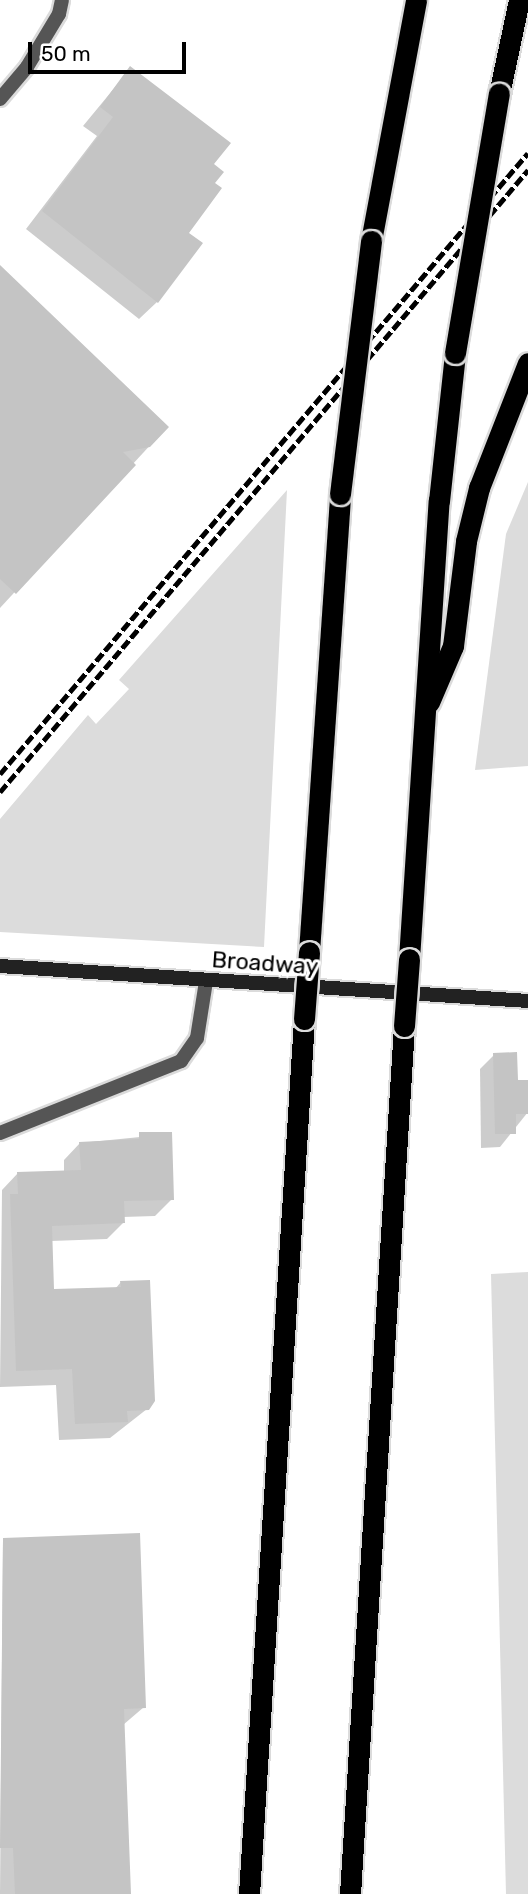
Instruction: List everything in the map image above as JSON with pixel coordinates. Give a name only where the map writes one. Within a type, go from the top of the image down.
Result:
[{"type":"highway","points":[[249,1894],[340,495],[371,241],[416,0]]},
{"type":"highway","points":[[349,1894],[425,710],[455,353],[499,94],[519,0]]},
{"type":"highway","points":[[425,710],[453,646],[466,541],[479,488],[528,363]]},
{"type":"main road","name":"Broadway","points":[[0,967],[528,1001]]},
{"type":"street","points":[[0,99],[27,67],[59,14],[62,0]]},
{"type":"street","points":[[0,1133],[181,1061],[197,1038],[206,982]]},
{"type":"shaded area","points":[[528,482],[528,766],[475,770],[506,534]]},
{"type":"shaded area","points":[[287,490],[264,947],[0,932],[0,819],[88,715],[96,724],[129,689],[119,680]]},
{"type":"shaded area","points":[[528,1272],[528,1894],[506,1894],[491,1274]]},
{"type":"building","points":[[130,66],[231,143],[214,164],[224,172],[215,183],[222,188],[189,233],[203,243],[158,303],[42,211],[113,117],[100,107]]},
{"type":"building","points":[[0,265],[169,427],[150,447],[123,452],[136,465],[16,594],[0,579]]},
{"type":"building","points":[[517,1052],[518,1080],[528,1080],[528,1114],[516,1114],[516,1134],[495,1134],[493,1053]]},
{"type":"building","points":[[139,1132],[172,1132],[174,1200],[124,1201],[125,1223],[52,1226],[54,1289],[121,1287],[120,1281],[150,1280],[155,1401],[149,1410],[127,1411],[128,1422],[75,1424],[72,1369],[16,1371],[10,1194],[18,1194],[17,1172],[81,1170],[79,1142],[139,1139]]},
{"type":"building","points":[[140,1533],[146,1708],[124,1709],[131,1894],[15,1894],[13,1848],[0,1848],[3,1538]]},
{"type":"railway","points":[[0,774],[528,153]]},
{"type":"railway","points":[[0,792],[528,170]]}]
